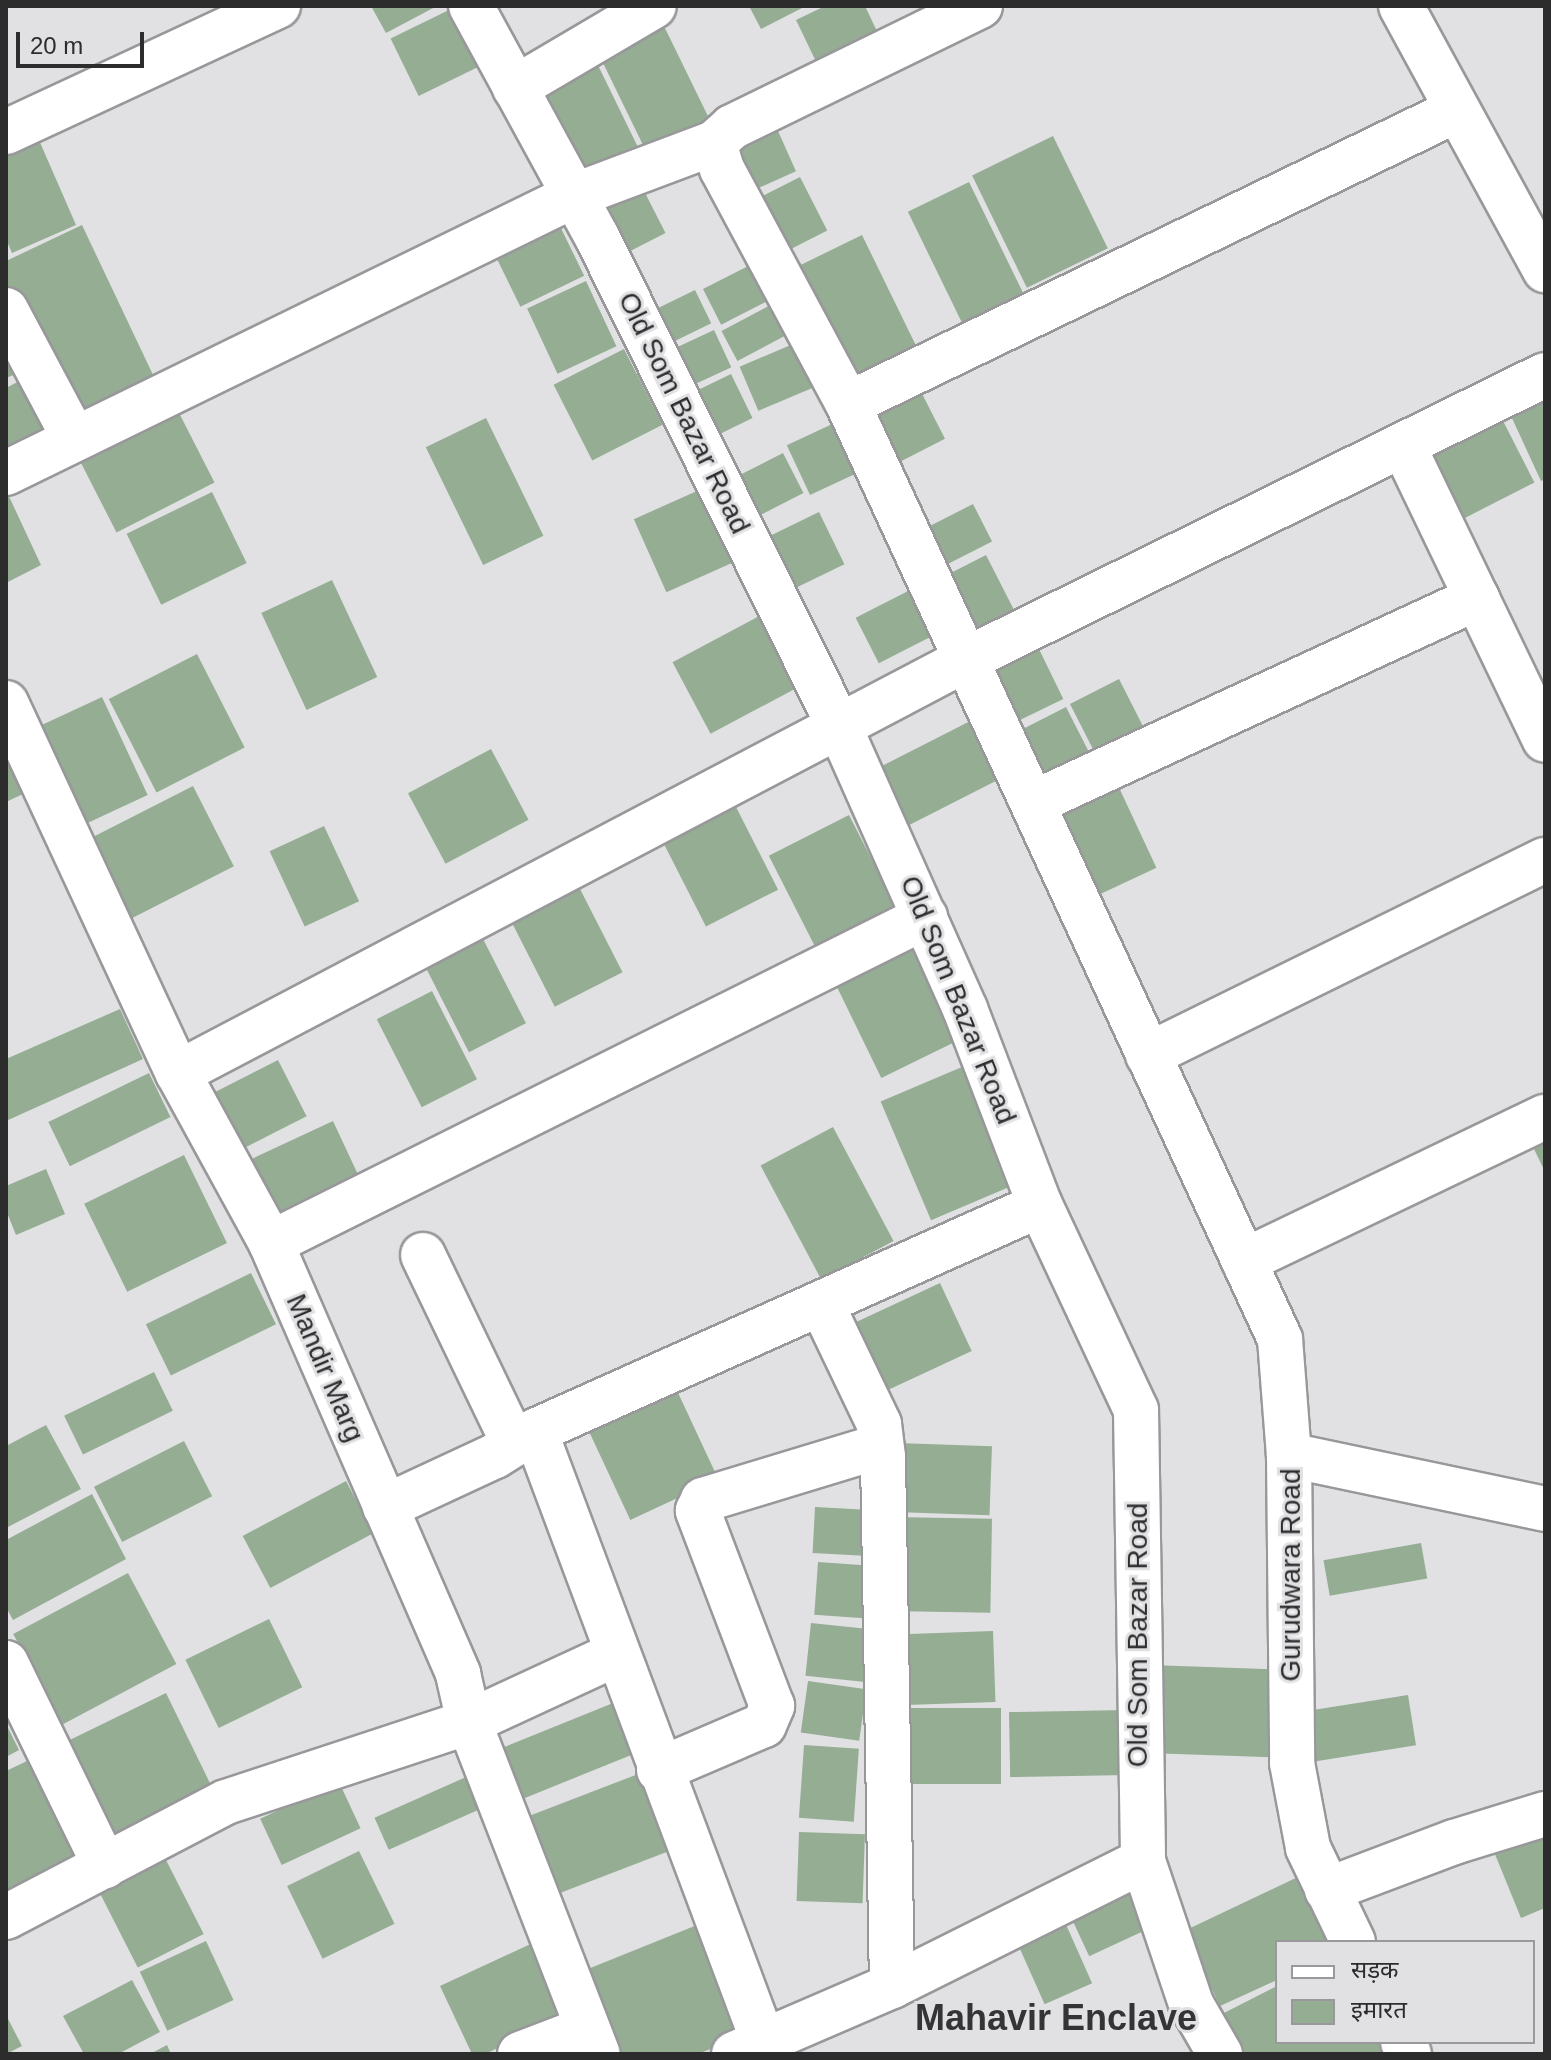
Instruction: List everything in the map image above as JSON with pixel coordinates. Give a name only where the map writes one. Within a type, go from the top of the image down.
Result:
[{"type":"street","points":[[6,132],[278,6]]},
{"type":"street","name":"Old Som Bazar Road","points":[[471,6],[573,196],[839,726],[925,917],[1040,1205],[1136,1410],[1143,1861],[1191,2004],[1220,2054]]},
{"type":"street","points":[[515,88],[654,6]]},
{"type":"street","points":[[6,473],[573,196],[714,143],[732,127],[980,6]]},
{"type":"street","points":[[1401,6],[1545,270]]},
{"type":"street","points":[[848,404],[1457,110]]},
{"type":"street","points":[[714,143],[722,169],[848,404],[1280,1339],[1289,1455]]},
{"type":"street","points":[[6,310],[74,438]]},
{"type":"street","points":[[178,1073],[965,660],[1545,375]]},
{"type":"street","points":[[1403,445],[1545,740]]},
{"type":"street","points":[[1033,803],[1477,598]]},
{"type":"street","name":"Mandir Marg","points":[[6,703],[178,1073],[271,1243],[458,1674],[469,1722],[592,2041]]},
{"type":"street","points":[[1148,1055],[1545,860]]},
{"type":"street","points":[[271,1243],[925,917]]},
{"type":"street","points":[[1244,1261],[1545,1117]]},
{"type":"street","points":[[385,1507],[524,1436],[1040,1205]]},
{"type":"street","points":[[423,1255],[524,1436],[616,1654],[659,1770],[748,2046],[892,1986],[1143,1861]]},
{"type":"street","points":[[822,1305],[879,1424],[892,1986]]},
{"type":"street","points":[[659,1770],[764,1725],[772,1706],[698,1511],[703,1500],[881,1446]]},
{"type":"street","name":"Gurudwara Road","points":[[1352,1940],[1308,1848],[1292,1763],[1289,1455],[1545,1509]]},
{"type":"street","points":[[6,1917],[226,1802],[469,1722],[616,1654]]},
{"type":"street","points":[[6,1663],[105,1866]]},
{"type":"street","points":[[1327,1890],[1454,1842],[1545,1814]]},
{"type":"street","points":[[520,2054],[592,2041]]},
{"type":"building","points":[[371,6],[437,6],[386,33]]},
{"type":"building","points":[[749,6],[806,6],[761,29]]},
{"type":"building","points":[[825,6],[865,6],[883,44],[822,74],[796,20]]},
{"type":"building","points":[[449,10],[477,68],[419,96],[391,38]]},
{"type":"building","points":[[662,22],[714,128],[650,159],[598,53]]},
{"type":"building","points":[[593,55],[643,157],[577,189],[527,87]]},
{"type":"building","points":[[774,122],[796,171],[745,194],[723,145]]},
{"type":"building","points":[[35,131],[76,225],[12,253],[6,239],[6,144]]},
{"type":"building","points":[[1053,136],[1108,248],[1027,288],[972,175]]},
{"type":"building","points":[[800,177],[827,230],[778,255],[751,202]]},
{"type":"building","points":[[969,182],[1023,293],[962,323],[908,212]]},
{"type":"building","points":[[641,185],[666,233],[616,259],[591,210]]},
{"type":"building","points":[[557,220],[584,276],[520,307],[493,251]]},
{"type":"building","points":[[82,225],[154,377],[74,421],[6,282],[6,261]]},
{"type":"building","points":[[862,235],[916,346],[838,384],[784,273]]},
{"type":"building","points":[[760,260],[778,296],[721,325],[703,289]]},
{"type":"building","points":[[586,281],[616,346],[558,374],[527,308]]},
{"type":"building","points":[[695,290],[711,323],[659,349],[643,315]]},
{"type":"building","points":[[778,301],[794,331],[737,361],[721,331]]},
{"type":"building","points":[[714,330],[731,367],[676,393],[659,356]]},
{"type":"building","points":[[793,344],[812,388],[758,411],[740,367]]},
{"type":"building","points":[[624,349],[663,425],[592,461],[554,385]]},
{"type":"building","points":[[6,352],[16,374],[6,378]]},
{"type":"building","points":[[731,374],[752,418],[703,442],[682,398]]},
{"type":"building","points":[[27,377],[58,438],[6,464],[6,388]]},
{"type":"building","points":[[915,380],[945,439],[889,467],[859,409]]},
{"type":"building","points":[[1545,384],[1545,479],[1541,481],[1505,403]]},
{"type":"building","points":[[175,405],[214,483],[116,532],[77,455]]},
{"type":"building","points":[[1499,413],[1534,482],[1460,521],[1424,451]]},
{"type":"building","points":[[486,418],[543,536],[483,565],[426,447]]},
{"type":"building","points":[[843,419],[866,469],[810,495],[787,445]]},
{"type":"building","points":[[783,453],[803,493],[746,522],[726,482]]},
{"type":"building","points":[[706,487],[739,560],[666,592],[634,519]]},
{"type":"building","points":[[6,490],[41,565],[6,583]]},
{"type":"building","points":[[212,492],[247,563],[161,605],[127,534]]},
{"type":"building","points":[[973,504],[992,541],[934,571],[915,534]]},
{"type":"building","points":[[819,512],[844,564],[778,597],[752,544]]},
{"type":"building","points":[[986,555],[1017,616],[968,641],[937,580]]},
{"type":"building","points":[[332,580],[377,677],[307,710],[261,613]]},
{"type":"building","points":[[918,586],[941,631],[879,663],[856,618]]},
{"type":"building","points":[[767,612],[805,684],[711,734],[673,662]]},
{"type":"building","points":[[1037,645],[1063,699],[1015,723],[988,669]]},
{"type":"building","points":[[197,654],[245,748],[156,793],[109,699]]},
{"type":"building","points":[[1119,679],[1149,737],[1100,762],[1070,704]]},
{"type":"building","points":[[102,697],[148,795],[72,830],[27,732]]},
{"type":"building","points":[[1066,707],[1092,759],[1042,785],[1015,733]]},
{"type":"building","points":[[982,715],[1012,773],[897,831],[867,774]]},
{"type":"building","points":[[6,744],[27,792],[6,802]]},
{"type":"building","points":[[491,749],[529,820],[446,864],[408,793]]},
{"type":"building","points":[[1115,779],[1156,868],[1084,902],[1042,813]]},
{"type":"building","points":[[193,786],[234,866],[117,926],[76,845]]},
{"type":"building","points":[[735,805],[778,890],[706,926],[663,842]]},
{"type":"building","points":[[849,815],[898,912],[818,953],[769,856]]},
{"type":"building","points":[[324,826],[359,901],[305,927],[270,851]]},
{"type":"building","points":[[578,885],[622,972],[555,1007],[510,920]]},
{"type":"building","points":[[481,935],[526,1023],[469,1052],[424,964]]},
{"type":"building","points":[[910,936],[960,1039],[881,1078],[831,975]]},
{"type":"building","points":[[432,991],[477,1079],[422,1107],[377,1019]]},
{"type":"building","points":[[120,1009],[143,1059],[6,1121],[6,1059]]},
{"type":"building","points":[[278,1060],[307,1116],[235,1152],[207,1096]]},
{"type":"building","points":[[969,1064],[1019,1183],[931,1220],[881,1102]]},
{"type":"building","points":[[149,1073],[170,1117],[70,1166],[48,1122]]},
{"type":"building","points":[[333,1121],[361,1181],[272,1222],[244,1162]]},
{"type":"building","points":[[1545,1121],[1545,1172],[1525,1130]]},
{"type":"building","points":[[833,1127],[894,1241],[821,1279],[761,1165]]},
{"type":"building","points":[[184,1155],[227,1243],[127,1292],[84,1204]]},
{"type":"building","points":[[46,1169],[65,1214],[16,1235],[6,1210],[6,1186]]},
{"type":"building","points":[[251,1273],[276,1324],[171,1376],[146,1324]]},
{"type":"building","points":[[940,1283],[972,1351],[873,1397],[841,1329]]},
{"type":"building","points":[[154,1372],[173,1411],[83,1454],[64,1416]]},
{"type":"building","points":[[673,1382],[718,1479],[630,1520],[585,1423]]},
{"type":"building","points":[[46,1425],[81,1489],[6,1528],[6,1446]]},
{"type":"building","points":[[184,1441],[212,1496],[122,1542],[94,1487]]},
{"type":"building","points":[[897,1443],[992,1446],[990,1515],[895,1512]]},
{"type":"building","points":[[346,1481],[374,1533],[270,1588],[243,1536]]},
{"type":"building","points":[[92,1494],[126,1559],[13,1620],[6,1607],[6,1540]]},
{"type":"building","points":[[815,1507],[876,1510],[874,1556],[813,1553]]},
{"type":"building","points":[[891,1517],[992,1519],[990,1613],[889,1611]]},
{"type":"building","points":[[1421,1543],[1427,1578],[1330,1596],[1324,1560]]},
{"type":"building","points":[[818,1562],[875,1566],[871,1619],[814,1615]]},
{"type":"building","points":[[128,1573],[176,1664],[62,1725],[13,1634]]},
{"type":"building","points":[[269,1619],[302,1687],[219,1728],[185,1660]]},
{"type":"building","points":[[811,1623],[871,1629],[865,1682],[805,1676]]},
{"type":"building","points":[[993,1631],[995,1702],[899,1705],[896,1634]]},
{"type":"building","points":[[1150,1665],[1282,1670],[1279,1758],[1147,1753]]},
{"type":"building","points":[[808,1681],[866,1689],[859,1741],[801,1732]]},
{"type":"building","points":[[166,1693],[216,1796],[106,1850],[55,1747]]},
{"type":"building","points":[[1408,1695],[1416,1745],[1316,1761],[1308,1711]]},
{"type":"building","points":[[623,1699],[644,1750],[518,1801],[497,1750]]},
{"type":"building","points":[[901,1708],[1001,1708],[1001,1784],[901,1784]]},
{"type":"building","points":[[1128,1710],[1129,1775],[1010,1777],[1009,1712]]},
{"type":"building","points":[[6,1724],[19,1750],[6,1757]]},
{"type":"building","points":[[804,1745],[859,1749],[854,1822],[799,1818]]},
{"type":"building","points":[[27,1761],[78,1864],[6,1900],[6,1771]]},
{"type":"building","points":[[646,1771],[676,1848],[553,1895],[524,1818]]},
{"type":"building","points":[[475,1773],[489,1805],[389,1850],[375,1818]]},
{"type":"building","points":[[339,1782],[361,1828],[282,1865],[260,1819]]},
{"type":"building","points":[[799,1832],[865,1834],[863,1903],[797,1901]]},
{"type":"building","points":[[1545,1833],[1545,1908],[1521,1918],[1490,1842]]},
{"type":"building","points":[[359,1851],[395,1924],[323,1959],[287,1886]]},
{"type":"building","points":[[166,1860],[204,1934],[138,1968],[100,1894]]},
{"type":"building","points":[[1302,1875],[1333,1940],[1275,1940],[1275,1981],[1220,2006],[1184,1931]]},
{"type":"building","points":[[1129,1876],[1153,1927],[1089,1956],[1066,1906]]},
{"type":"building","points":[[1060,1911],[1092,1983],[1045,2004],[1012,1932]]},
{"type":"building","points":[[702,1923],[747,2034],[698,2054],[612,2054],[578,1973]]},
{"type":"building","points":[[206,1941],[233,2000],[167,2031],[140,1972]]},
{"type":"building","points":[[537,1941],[570,2014],[485,2054],[472,2054],[440,1986]]},
{"type":"building","points":[[132,1980],[160,2032],[118,2054],[84,2054],[63,2016]]},
{"type":"building","points":[[1275,1987],[1275,2044],[1380,2044],[1385,2052],[1242,2054],[1222,2014]]},
{"type":"building","points":[[6,2015],[22,2046],[6,2054]]},
{"type":"building","points":[[167,2045],[171,2054],[150,2054]]},
{"type":"district","name":"Mahavir Enclave","points":[[1056,2018]]}]
